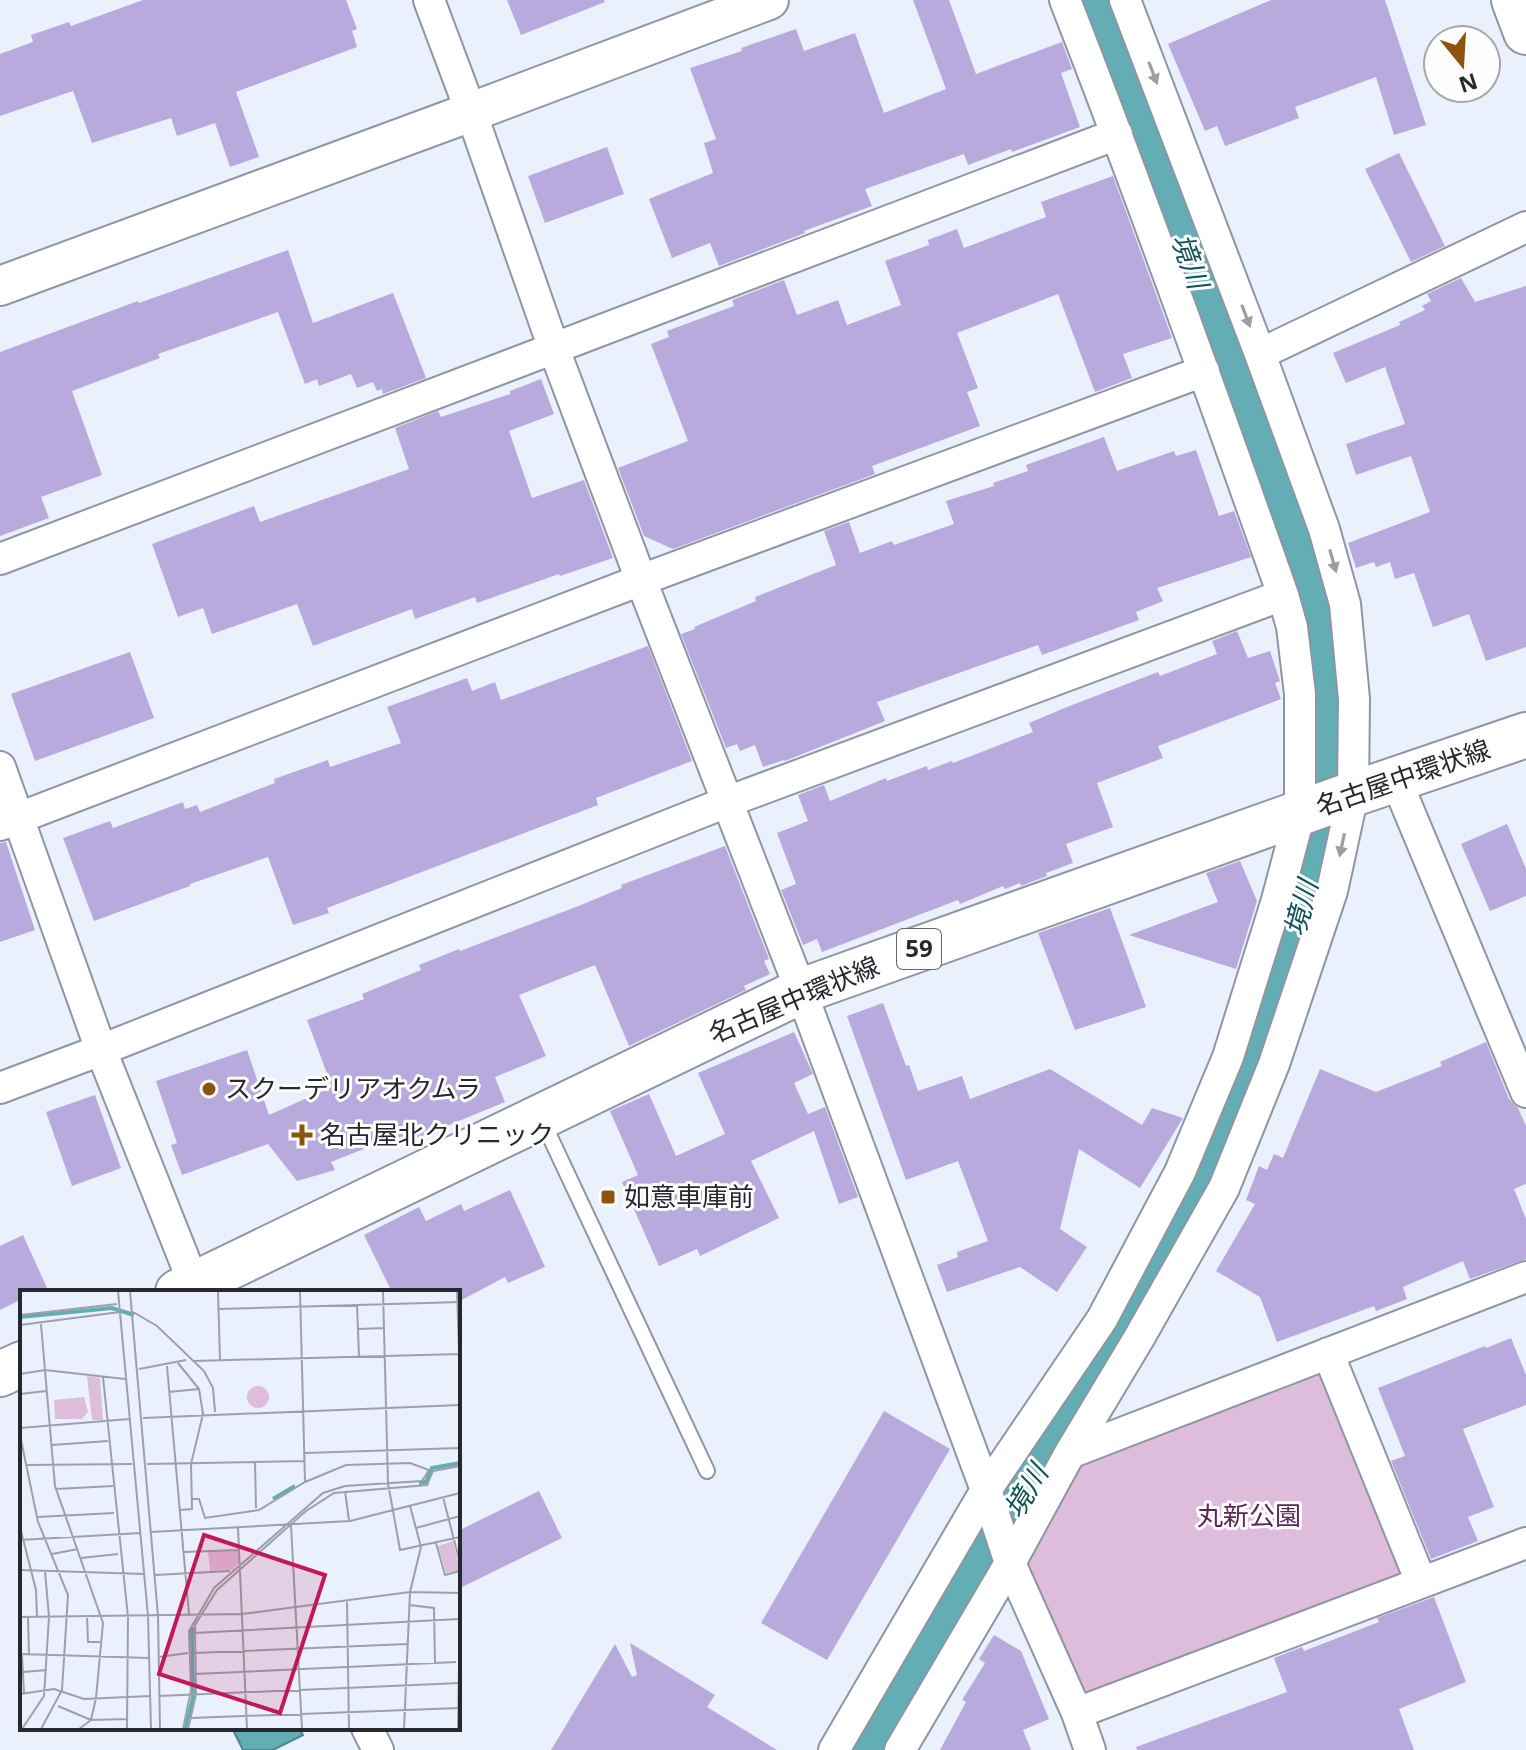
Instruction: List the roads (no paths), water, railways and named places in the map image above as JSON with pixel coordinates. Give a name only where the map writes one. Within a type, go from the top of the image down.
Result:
[{"type":"main road","points":[[1514,0],[1526,32]]},
{"type":"main road","name":"名古屋中環状線","points":[[190,1289],[801,991],[1526,735]]},
{"type":"main road","points":[[0,1374],[20,1365]]},
{"type":"street","points":[[429,0],[554,349],[801,991],[987,1491],[1010,1562],[1077,1713],[1090,1750]]},
{"type":"street","points":[[0,286],[769,0]]},
{"type":"street","points":[[900,1750],[1224,1188],[1274,1064],[1332,891],[1325,804],[1300,694],[1292,627],[1283,595],[1204,371],[1065,0]]},
{"type":"street","points":[[834,1750],[987,1491],[1102,1319],[1180,1172],[1228,1057],[1277,900],[1325,804],[1354,699],[1345,604],[1324,529],[1125,0]]},
{"type":"street","points":[[0,559],[1117,134]]},
{"type":"street","points":[[1260,354],[1526,227]]},
{"type":"street","points":[[9,821],[641,580],[1204,371]]},
{"type":"street","points":[[0,1088],[727,802],[1283,595]]},
{"type":"street","points":[[0,767],[9,821],[101,1050],[190,1289]]},
{"type":"street","points":[[1396,780],[1526,1092]]},
{"type":"street","points":[[1070,1453],[1526,1277]]},
{"type":"street","points":[[1328,1353],[1421,1582]]},
{"type":"street","points":[[1077,1713],[1526,1543]]},
{"type":"street","points":[[368,1730],[378,1750]]},
{"type":"lane","points":[[540,1117],[707,1471]]},
{"type":"water","points":[[233,1730],[300,1730],[303,1735],[273,1750],[243,1750]]},
{"type":"waterway","name":"境川","points":[[869,1750],[1086,1393],[1234,1119],[1292,944],[1316,850],[1324,689],[1315,600],[1296,540],[1094,0]]},
{"type":"place","name":"スクーデリアオクムラ","points":[[209,1089]]},
{"type":"place","name":"名古屋北クリニック","points":[[302,1135]]},
{"type":"place","name":"如意車庫前","points":[[608,1197]]},
{"type":"park label","name":"丸新公園","points":[[1249,1516]]}]
